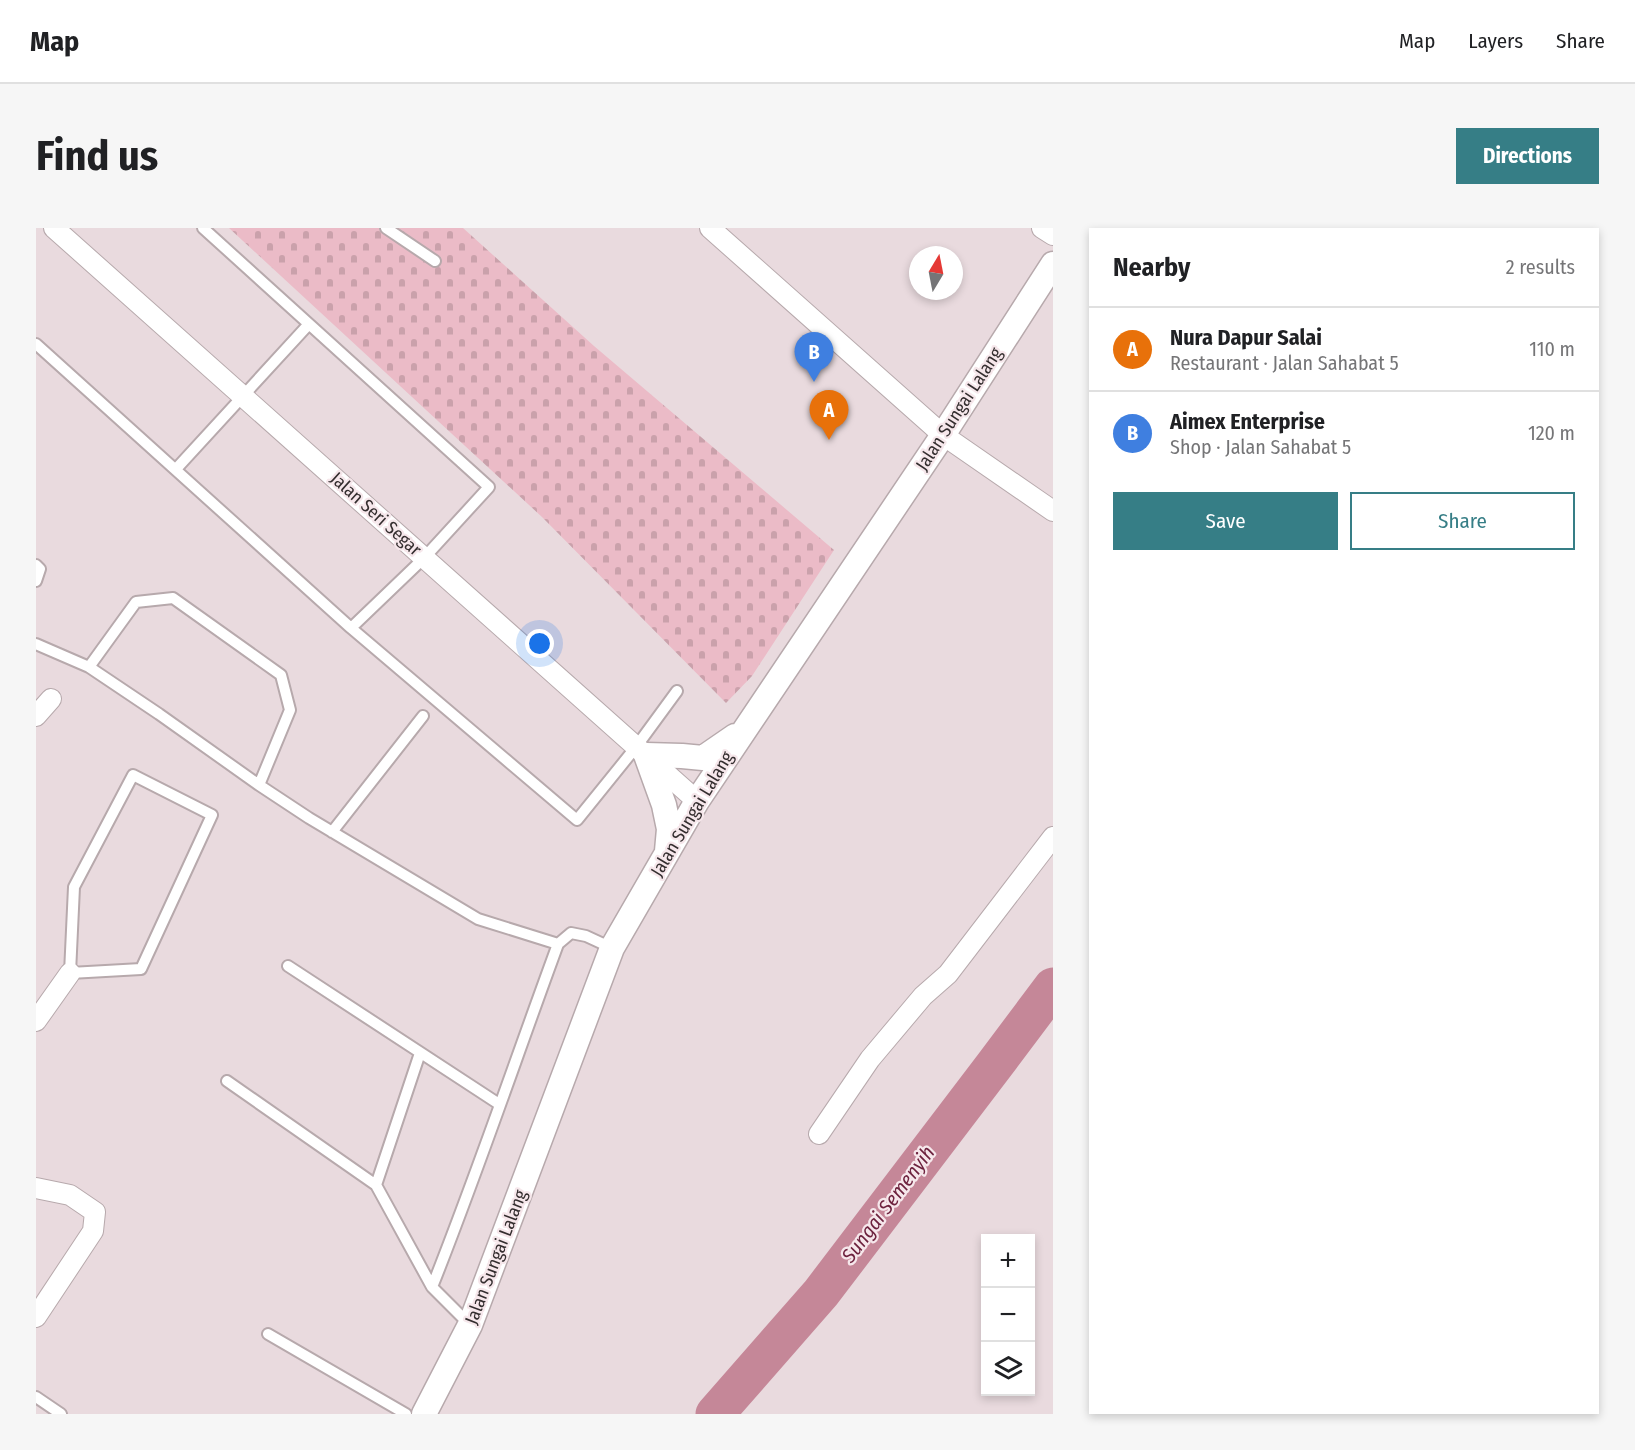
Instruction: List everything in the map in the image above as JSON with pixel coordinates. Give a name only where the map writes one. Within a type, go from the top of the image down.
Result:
[{"type":"street","name":"Jalan Seri Segar","points":[[54,228],[697,801]]},
{"type":"street","points":[[710,228],[943,435],[1053,511]]},
{"type":"street","points":[[1042,228],[1053,235]]},
{"type":"street","name":"Jalan Sungai Lalang","points":[[424,1414],[470,1325],[612,948],[697,801],[943,435],[1053,264]]},
{"type":"street","points":[[36,716],[51,699]]},
{"type":"street","points":[[641,751],[703,758],[745,728]]},
{"type":"street","points":[[641,751],[664,805],[669,828],[667,854]]},
{"type":"street","points":[[819,1134],[870,1059],[923,996],[948,974],[1053,837]]},
{"type":"street","points":[[36,1021],[70,973]]},
{"type":"street","points":[[36,1188],[70,1196],[94,1212],[93,1231],[36,1317]]},
{"type":"lane","points":[[203,228],[489,487],[424,558],[351,628]]},
{"type":"lane","points":[[386,228],[435,261]]},
{"type":"lane","points":[[176,469],[309,324]]},
{"type":"lane","points":[[36,344],[351,628],[577,820],[641,751],[677,691]]},
{"type":"lane","points":[[36,565],[40,568],[36,581]]},
{"type":"lane","points":[[89,667],[136,602],[173,598],[281,675],[290,710],[259,785]]},
{"type":"lane","points":[[36,644],[89,667],[259,785],[332,832],[478,919],[558,944]]},
{"type":"lane","points":[[332,832],[423,716]]},
{"type":"lane","points":[[133,775],[212,816],[141,969],[70,973],[75,887],[133,775]]},
{"type":"lane","points":[[432,1287],[461,1215],[558,944],[571,933],[586,936],[612,948]]},
{"type":"lane","points":[[288,966],[499,1104]]},
{"type":"lane","points":[[376,1185],[420,1053]]},
{"type":"lane","points":[[227,1081],[376,1185],[432,1287],[470,1325]]},
{"type":"lane","points":[[268,1334],[406,1414]]},
{"type":"lane","points":[[36,1397],[61,1414]]},
{"type":"green space","points":[[229,228],[463,228],[594,346],[834,550],[752,676],[726,703],[542,517]]},
{"type":"waterway","name":"Sungai Semenyih","points":[[715,1414],[821,1293],[1053,987]]},
{"type":"place","name":"Aimex Enterprise","points":[[814,382]]},
{"type":"place","name":"Nura Dapur Salai","points":[[829,440]]}]
